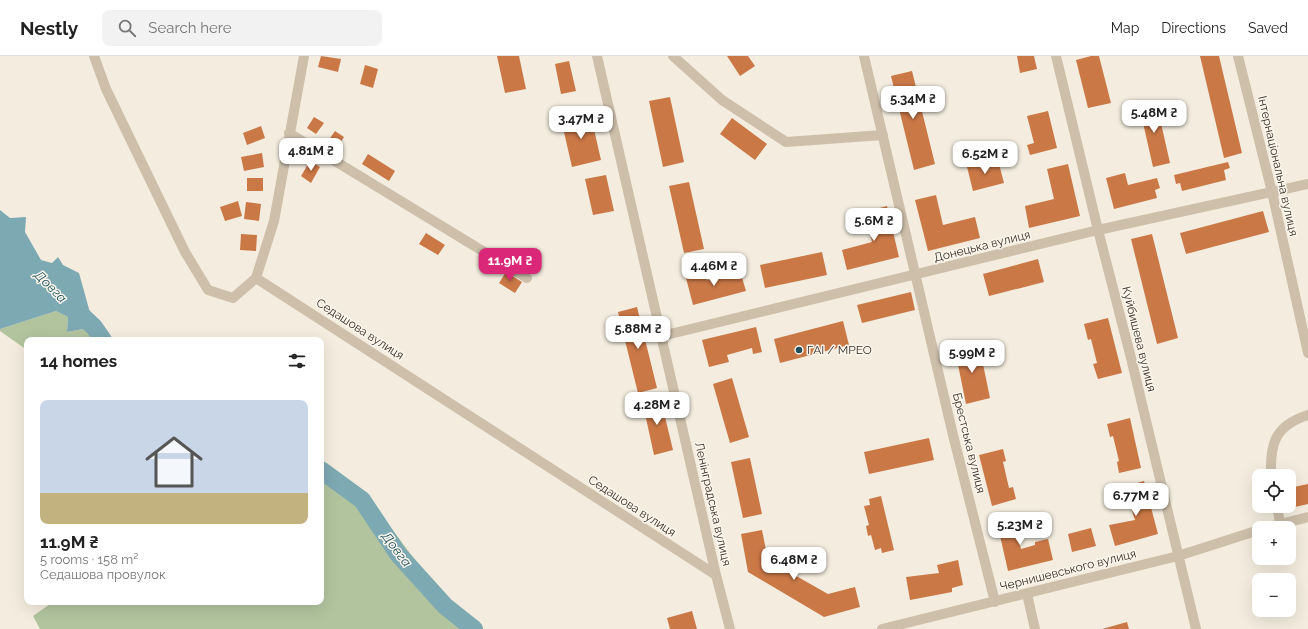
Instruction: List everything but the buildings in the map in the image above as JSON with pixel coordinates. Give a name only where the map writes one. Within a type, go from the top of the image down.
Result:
[{"type":"street","points":[[94,56],[106,89],[185,252],[208,290],[233,298],[256,278],[274,221],[304,56]]},
{"type":"street","name":"Ленінградська вулиця","points":[[597,56],[716,575],[730,629]]},
{"type":"street","points":[[673,56],[722,100],[786,142],[883,135]]},
{"type":"street","name":"Брестська вулиця","points":[[864,56],[915,276],[995,602]]},
{"type":"street","name":"Куйбишева вулиця","points":[[1056,56],[1196,629]]},
{"type":"street","name":"Інтернаціональна вулиця","points":[[1238,56],[1272,192],[1308,353]]},
{"type":"street","points":[[289,133],[527,278]]},
{"type":"street","name":"Донецька вулиця","points":[[662,336],[915,276],[1098,230],[1308,184]]},
{"type":"street","name":"Седашова вулиця","points":[[256,278],[716,575]]},
{"type":"street","points":[[1271,469],[1271,451],[1276,437],[1290,422],[1308,415]]},
{"type":"street","points":[[1289,521],[1308,517]]},
{"type":"street","name":"Чернишевського вулиця","points":[[882,629],[1178,556],[1252,532]]},
{"type":"street","points":[[1027,594],[1035,629]]},
{"type":"green space","points":[[56,311],[68,317],[67,332],[94,327],[102,337],[24,337],[24,348],[0,331],[0,329]]},
{"type":"green space","points":[[324,462],[391,528],[419,565],[445,606],[480,629],[40,629],[33,616],[49,605],[324,605]]},
{"type":"water","points":[[0,210],[10,218],[26,217],[25,232],[41,260],[52,263],[58,257],[63,265],[79,273],[94,327],[67,332],[68,317],[56,311],[0,329]]},
{"type":"waterway","name":"Довга","points":[[77,311],[94,327],[101,337]]},
{"type":"waterway","name":"Довга","points":[[324,472],[362,500],[398,554],[445,606],[474,629]]},
{"type":"place","name":"ГАІ / МРЕО","points":[[799,350]]}]
